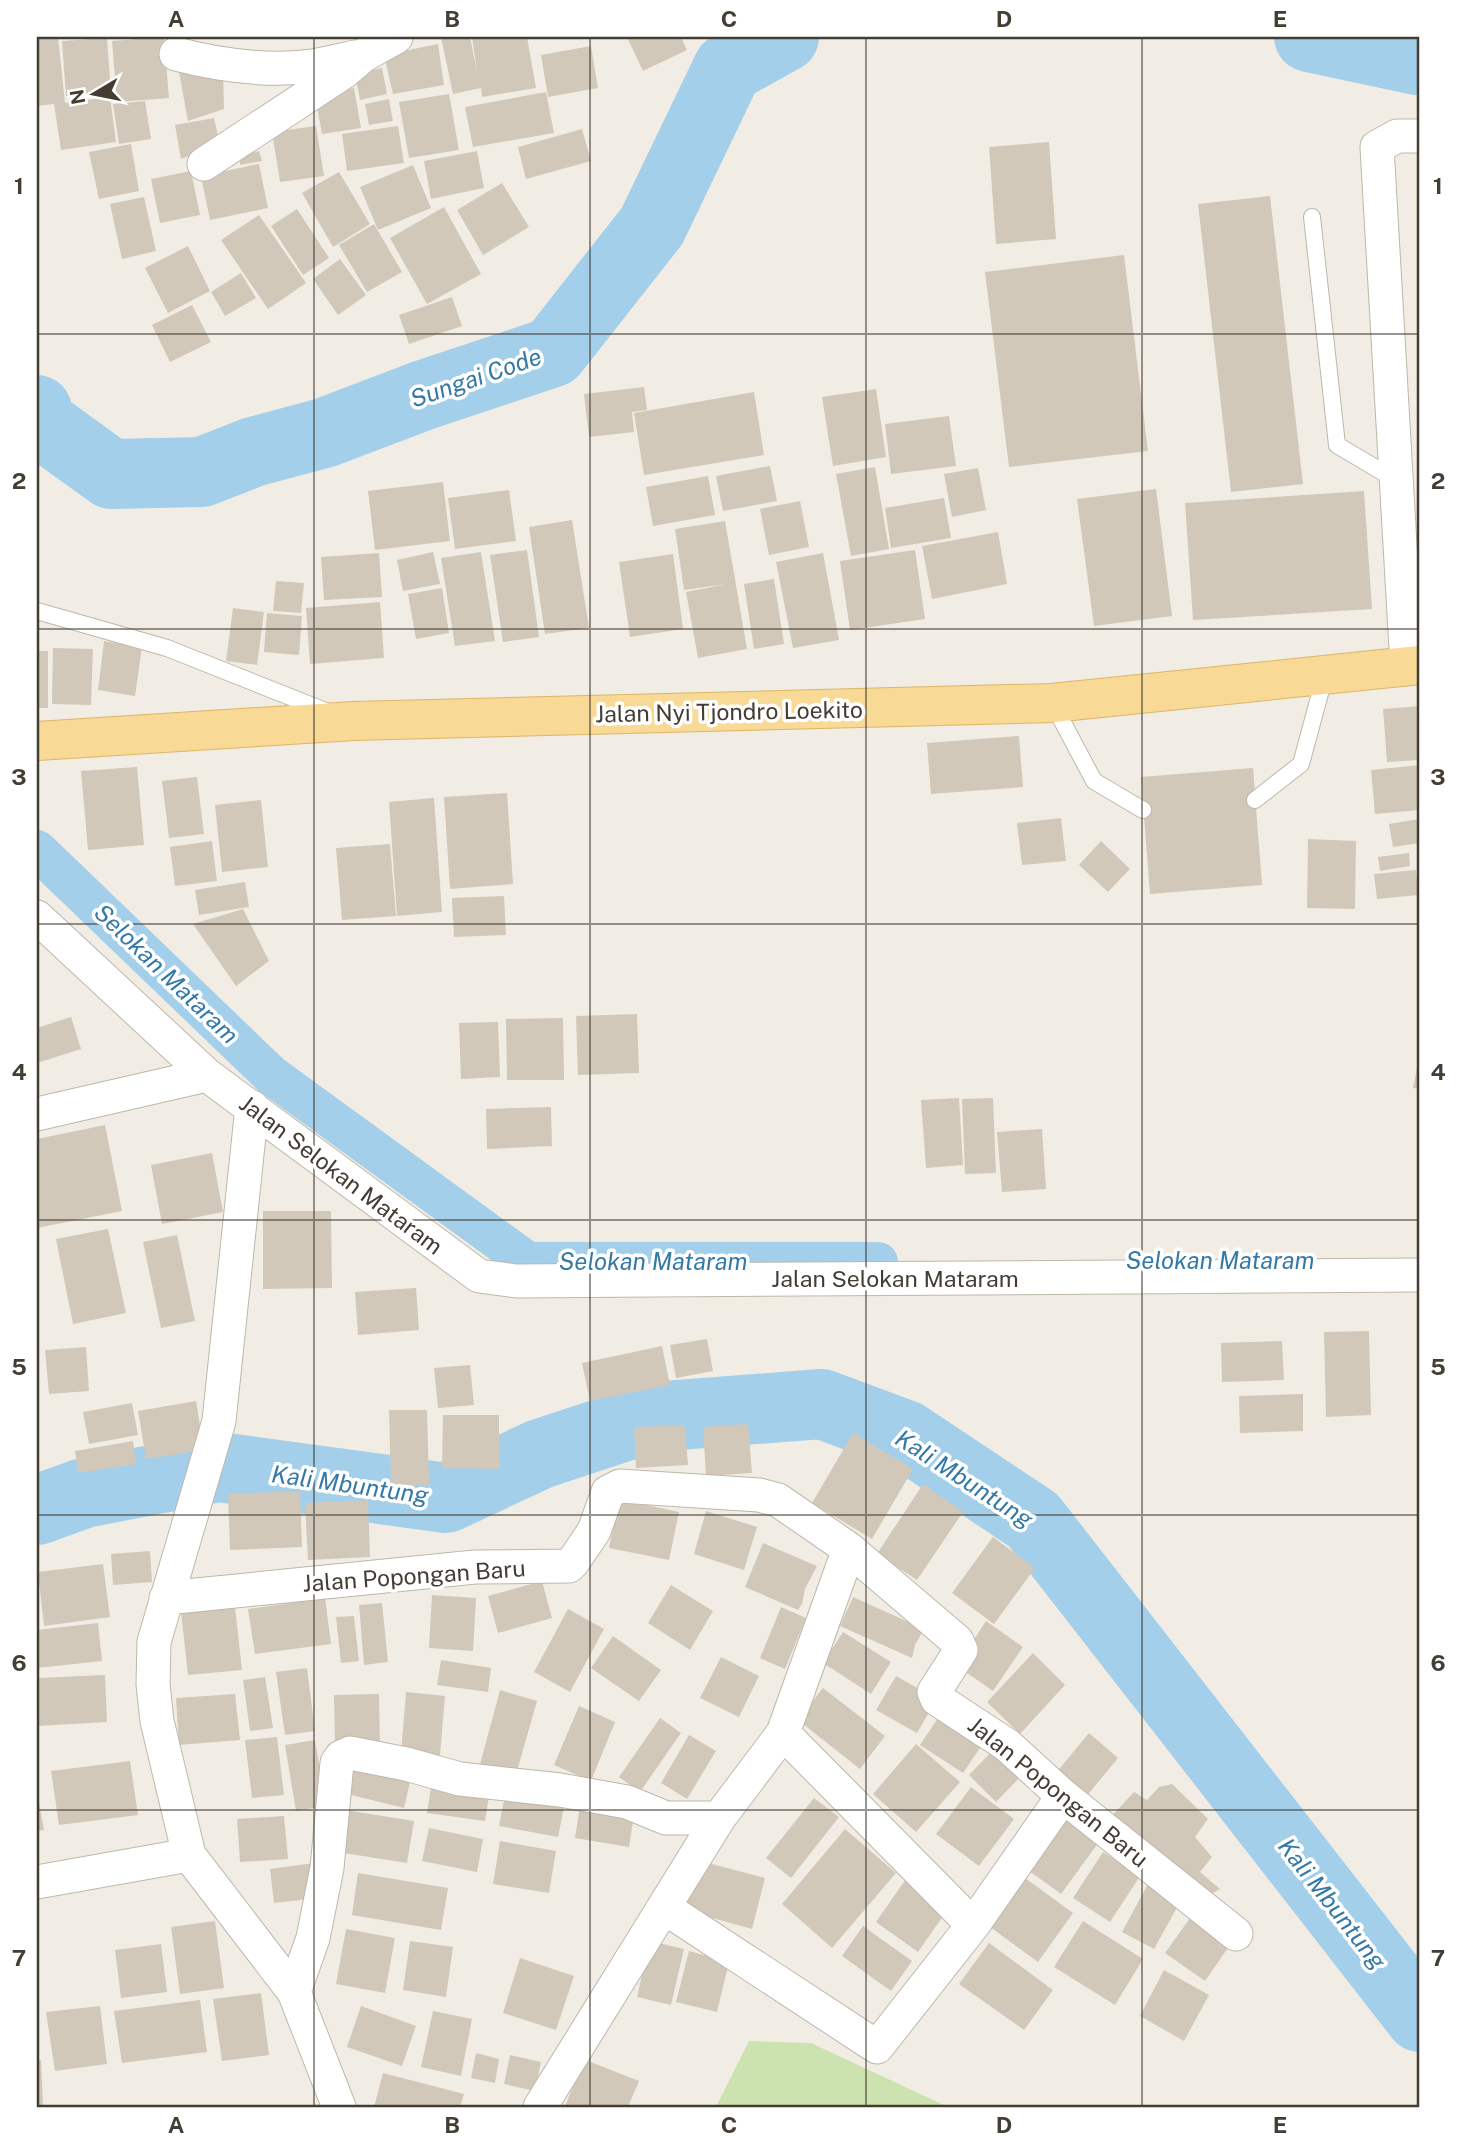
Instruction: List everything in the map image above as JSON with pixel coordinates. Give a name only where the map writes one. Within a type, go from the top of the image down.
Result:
[{"type":"main road","name":"Jalan Nyi Tjondro Loekito","points":[[37,741],[353,721],[1052,703],[1413,665]]},
{"type":"street","points":[[204,164],[344,72],[364,55],[396,37]]},
{"type":"street","points":[[176,54],[206,62],[266,68],[311,66],[364,55]]},
{"type":"street","points":[[1413,665],[1396,480],[1377,147],[1397,136],[1420,136]]},
{"type":"street","name":"Jalan Selokan Mataram","points":[[37,917],[207,1075],[480,1276],[516,1281],[1420,1275]]},
{"type":"street","points":[[37,1114],[207,1075]]},
{"type":"street","points":[[252,1107],[219,1421],[154,1642],[153,1684],[157,1721],[189,1855],[295,1992],[339,2107]]},
{"type":"street","name":"Jalan Popongan Baru","points":[[166,1598],[475,1567],[569,1566],[594,1531],[608,1492],[620,1486],[759,1495],[778,1500],[849,1549],[961,1646],[934,1692],[937,1699],[1007,1745],[1062,1796],[1236,1934]]},
{"type":"street","points":[[540,2107],[719,1818],[783,1733],[849,1549]]},
{"type":"street","points":[[783,1733],[974,1925]]},
{"type":"street","points":[[295,1992],[313,1938],[327,1868],[337,1763],[341,1757],[350,1754],[406,1764],[460,1779],[559,1790],[627,1802],[666,1818],[719,1818]]},
{"type":"street","points":[[665,1908],[877,2047],[974,1925],[1062,1796]]},
{"type":"street","points":[[37,1882],[189,1855]]},
{"type":"lane","points":[[1312,217],[1337,445],[1396,480]]},
{"type":"lane","points":[[37,611],[167,648],[353,721]]},
{"type":"lane","points":[[1255,800],[1301,764],[1325,676]]},
{"type":"lane","points":[[1052,703],[1094,781],[1143,810]]},
{"type":"green space","points":[[749,2041],[811,2043],[948,2107],[716,2107]]},
{"type":"building","points":[[37,37],[58,37],[65,103],[110,97],[116,142],[61,150],[54,104],[37,106]]},
{"type":"building","points":[[164,37],[169,98],[117,102],[112,41]]},
{"type":"building","points":[[441,37],[470,37],[477,72],[472,37],[527,37],[536,88],[482,97],[481,88],[453,94]]},
{"type":"building","points":[[627,37],[681,37],[687,50],[643,71]]},
{"type":"building","points":[[107,38],[111,93],[66,96],[62,41]]},
{"type":"building","points":[[438,44],[444,85],[393,94],[384,55]]},
{"type":"building","points":[[591,46],[598,88],[548,97],[541,55]]},
{"type":"building","points":[[382,68],[387,94],[360,100],[355,74]]},
{"type":"building","points":[[223,71],[224,109],[188,121],[179,72]]},
{"type":"building","points":[[354,88],[361,128],[322,134],[315,96]]},
{"type":"building","points":[[546,92],[554,133],[473,147],[465,107]]},
{"type":"building","points":[[449,94],[459,150],[409,158],[399,102]]},
{"type":"building","points":[[389,99],[393,121],[369,125],[365,104]]},
{"type":"building","points":[[145,101],[151,139],[119,144],[113,104]]},
{"type":"building","points":[[214,118],[220,145],[181,159],[175,125]]},
{"type":"building","points":[[316,126],[324,176],[280,182],[272,132]]},
{"type":"building","points":[[398,126],[404,163],[347,171],[342,134]]},
{"type":"building","points":[[582,129],[591,161],[526,179],[518,147]]},
{"type":"building","points":[[1049,142],[1056,239],[996,244],[989,147]]},
{"type":"building","points":[[131,144],[139,191],[99,199],[89,152]]},
{"type":"building","points":[[259,151],[262,161],[240,165],[240,156]]},
{"type":"building","points":[[477,151],[484,188],[431,199],[424,161]]},
{"type":"building","points":[[259,164],[268,208],[210,220],[201,176]]},
{"type":"building","points":[[413,165],[431,208],[378,230],[360,187]]},
{"type":"building","points":[[191,171],[200,215],[160,223],[151,179]]},
{"type":"building","points":[[339,172],[370,224],[333,247],[302,193]]},
{"type":"building","points":[[502,183],[529,227],[483,255],[457,210]]},
{"type":"building","points":[[1270,196],[1303,484],[1231,492],[1198,204]]},
{"type":"building","points":[[144,197],[156,251],[122,259],[110,204]]},
{"type":"building","points":[[444,207],[481,274],[427,304],[390,238]]},
{"type":"building","points":[[297,209],[329,258],[303,275],[271,226]]},
{"type":"building","points":[[259,215],[306,283],[268,309],[221,240]]},
{"type":"building","points":[[374,224],[402,272],[367,292],[339,245]]},
{"type":"building","points":[[188,246],[210,291],[168,313],[145,268]]},
{"type":"building","points":[[1124,255],[1148,451],[1009,467],[985,272]]},
{"type":"building","points":[[340,259],[366,295],[338,315],[313,279]]},
{"type":"building","points":[[241,273],[256,298],[225,316],[211,292]]},
{"type":"building","points":[[452,297],[462,326],[409,344],[399,315]]},
{"type":"building","points":[[192,305],[211,342],[170,362],[152,325]]},
{"type":"building","points":[[644,387],[647,410],[632,412],[634,432],[589,437],[584,394]]},
{"type":"building","points":[[876,389],[886,457],[833,466],[822,397]]},
{"type":"building","points":[[754,392],[764,455],[644,475],[634,413]]},
{"type":"building","points":[[949,416],[956,466],[891,474],[885,424]]},
{"type":"building","points":[[770,466],[777,501],[723,511],[716,476]]},
{"type":"building","points":[[875,467],[889,549],[851,556],[836,474]]},
{"type":"building","points":[[978,468],[986,510],[952,517],[944,474]]},
{"type":"building","points":[[708,476],[715,515],[653,526],[646,487]]},
{"type":"building","points":[[443,482],[450,541],[375,550],[368,491]]},
{"type":"building","points":[[1156,489],[1172,616],[1094,626],[1077,499]]},
{"type":"building","points":[[509,490],[516,541],[455,549],[448,498]]},
{"type":"building","points":[[1364,491],[1372,609],[1193,620],[1185,503]]},
{"type":"building","points":[[944,498],[951,538],[891,548],[885,508]]},
{"type":"building","points":[[800,501],[809,547],[769,555],[760,509]]},
{"type":"building","points":[[572,520],[589,628],[545,634],[529,527]]},
{"type":"building","points":[[725,521],[747,649],[698,658],[686,592],[726,584],[684,590],[675,529]]},
{"type":"building","points":[[998,532],[1007,584],[932,599],[922,546]]},
{"type":"building","points":[[527,550],[539,637],[503,642],[490,555]]},
{"type":"building","points":[[915,550],[925,619],[850,630],[840,561]]},
{"type":"building","points":[[433,552],[440,584],[403,591],[397,560]]},
{"type":"building","points":[[481,552],[495,641],[455,646],[441,558]]},
{"type":"building","points":[[379,553],[382,597],[324,600],[321,557]]},
{"type":"building","points":[[823,553],[839,640],[793,648],[776,562]]},
{"type":"building","points":[[673,554],[683,629],[630,637],[619,562]]},
{"type":"building","points":[[774,579],[784,644],[754,649],[744,584]]},
{"type":"building","points":[[276,581],[304,583],[301,613],[273,611]]},
{"type":"building","points":[[442,588],[449,633],[416,639],[408,594]]},
{"type":"building","points":[[380,602],[384,658],[310,664],[306,608]]},
{"type":"building","points":[[233,608],[264,612],[257,665],[226,661]]},
{"type":"building","points":[[267,613],[302,616],[299,655],[264,652]]},
{"type":"building","points":[[104,641],[142,647],[135,696],[98,690]]},
{"type":"building","points":[[53,648],[93,649],[91,705],[52,704]]},
{"type":"building","points":[[37,651],[48,651],[48,708],[37,708]]},
{"type":"building","points":[[1420,706],[1420,760],[1387,762],[1383,709]]},
{"type":"building","points":[[1019,736],[1023,787],[931,794],[927,743]]},
{"type":"building","points":[[1420,765],[1420,810],[1375,814],[1371,770]]},
{"type":"building","points":[[137,767],[144,845],[88,850],[81,771]]},
{"type":"building","points":[[1253,768],[1262,885],[1150,894],[1141,777]]},
{"type":"building","points":[[197,777],[204,834],[169,838],[162,781]]},
{"type":"building","points":[[507,793],[513,884],[450,889],[444,797]]},
{"type":"building","points":[[434,798],[442,912],[397,916],[389,802]]},
{"type":"building","points":[[261,800],[268,867],[222,872],[215,805]]},
{"type":"building","points":[[1061,818],[1066,861],[1022,865],[1017,823]]},
{"type":"building","points":[[1420,819],[1420,843],[1393,847],[1389,824]]},
{"type":"building","points":[[1308,839],[1356,841],[1355,909],[1307,908]]},
{"type":"building","points":[[212,841],[217,881],[175,886],[170,847]]},
{"type":"building","points":[[1101,841],[1130,869],[1108,892],[1079,865]]},
{"type":"building","points":[[390,844],[396,916],[342,920],[336,848]]},
{"type":"building","points":[[1409,853],[1410,866],[1380,871],[1378,857]]},
{"type":"building","points":[[1416,870],[1418,895],[1377,899],[1374,874]]},
{"type":"building","points":[[245,882],[249,907],[199,915],[195,890]]},
{"type":"building","points":[[504,896],[506,935],[454,937],[452,898]]},
{"type":"building","points":[[243,909],[269,961],[236,986],[193,924]]},
{"type":"building","points":[[637,1014],[639,1073],[578,1075],[576,1016]]},
{"type":"building","points":[[71,1017],[81,1049],[37,1063],[37,1028]]},
{"type":"building","points":[[563,1018],[564,1080],[507,1080],[506,1019]]},
{"type":"building","points":[[498,1022],[500,1077],[461,1079],[459,1023]]},
{"type":"building","points":[[1420,1057],[1420,1089],[1413,1088]]},
{"type":"building","points":[[959,1098],[963,1165],[926,1168],[921,1100]]},
{"type":"building","points":[[993,1098],[996,1173],[965,1174],[962,1099]]},
{"type":"building","points":[[551,1107],[552,1146],[487,1149],[486,1109]]},
{"type":"building","points":[[105,1125],[122,1211],[37,1228],[37,1139]]},
{"type":"building","points":[[1042,1129],[1046,1189],[1002,1192],[997,1132]]},
{"type":"building","points":[[212,1153],[223,1212],[162,1224],[151,1165]]},
{"type":"building","points":[[263,1211],[331,1211],[332,1288],[263,1289]]},
{"type":"building","points":[[108,1229],[126,1313],[73,1324],[56,1239]]},
{"type":"building","points":[[177,1235],[195,1321],[161,1328],[143,1242]]},
{"type":"building","points":[[416,1288],[419,1330],[358,1335],[355,1292]]},
{"type":"building","points":[[1369,1331],[1371,1415],[1326,1417],[1324,1332]]},
{"type":"building","points":[[707,1339],[713,1371],[676,1378],[670,1345]]},
{"type":"building","points":[[1282,1341],[1284,1380],[1222,1382],[1221,1343]]},
{"type":"building","points":[[662,1346],[670,1385],[590,1401],[582,1363]]},
{"type":"building","points":[[86,1347],[89,1391],[49,1394],[45,1350]]},
{"type":"building","points":[[470,1365],[474,1405],[438,1408],[434,1368]]},
{"type":"building","points":[[1303,1394],[1303,1431],[1240,1433],[1239,1396]]},
{"type":"building","points":[[196,1401],[204,1450],[146,1459],[138,1411]]},
{"type":"building","points":[[132,1403],[138,1435],[89,1444],[83,1412]]},
{"type":"building","points":[[389,1410],[427,1410],[429,1485],[391,1485]]},
{"type":"building","points":[[443,1415],[499,1415],[499,1469],[442,1468]]},
{"type":"building","points":[[748,1424],[752,1473],[706,1476],[703,1427]]},
{"type":"building","points":[[685,1425],[688,1465],[636,1468],[634,1427]]},
{"type":"building","points":[[853,1433],[913,1469],[872,1539],[812,1503]]},
{"type":"building","points":[[133,1441],[136,1464],[78,1473],[75,1451]]},
{"type":"building","points":[[923,1484],[963,1512],[917,1580],[877,1554]]},
{"type":"building","points":[[300,1491],[302,1547],[230,1550],[228,1494]]},
{"type":"building","points":[[619,1499],[679,1512],[669,1560],[609,1548]]},
{"type":"building","points":[[368,1500],[370,1557],[308,1560],[305,1503]]},
{"type":"building","points":[[706,1511],[757,1527],[744,1570],[694,1554]]},
{"type":"building","points":[[993,1537],[1035,1568],[994,1624],[952,1593]]},
{"type":"building","points":[[763,1543],[817,1566],[798,1610],[745,1587]]},
{"type":"building","points":[[150,1551],[152,1582],[113,1585],[111,1554]]},
{"type":"building","points":[[103,1564],[110,1617],[44,1626],[38,1572]]},
{"type":"building","points":[[542,1581],[552,1618],[498,1633],[488,1596]]},
{"type":"building","points":[[671,1585],[713,1611],[690,1650],[648,1623]]},
{"type":"building","points":[[432,1595],[476,1598],[473,1651],[429,1648]]},
{"type":"building","points":[[853,1597],[924,1629],[915,1645],[912,1658],[840,1626]]},
{"type":"building","points":[[325,1598],[331,1644],[255,1654],[248,1609]]},
{"type":"building","points":[[382,1603],[388,1662],[364,1665],[359,1605]]},
{"type":"building","points":[[235,1607],[242,1670],[188,1675],[181,1612]]},
{"type":"building","points":[[781,1607],[806,1618],[785,1669],[760,1658]]},
{"type":"building","points":[[568,1609],[604,1629],[570,1692],[534,1672]]},
{"type":"building","points":[[354,1616],[359,1661],[341,1663],[336,1617]]},
{"type":"building","points":[[986,1621],[1023,1647],[993,1691],[957,1666]]},
{"type":"building","points":[[98,1623],[102,1661],[37,1668],[37,1630]]},
{"type":"building","points":[[843,1632],[891,1662],[871,1694],[823,1663]]},
{"type":"building","points":[[613,1636],[661,1670],[639,1701],[591,1668]]},
{"type":"building","points":[[1033,1653],[1065,1685],[1020,1734],[987,1702]]},
{"type":"building","points":[[721,1657],[759,1676],[739,1717],[700,1698]]},
{"type":"building","points":[[441,1660],[491,1668],[488,1692],[437,1685]]},
{"type":"building","points":[[307,1668],[315,1731],[285,1735],[276,1672]]},
{"type":"building","points":[[105,1675],[107,1722],[37,1726],[37,1678]]},
{"type":"building","points":[[896,1676],[937,1699],[917,1733],[876,1710]]},
{"type":"building","points":[[265,1677],[273,1728],[250,1731],[243,1680]]},
{"type":"building","points":[[823,1688],[885,1736],[860,1769],[798,1720]]},
{"type":"building","points":[[500,1690],[537,1701],[515,1778],[479,1768]]},
{"type":"building","points":[[406,1692],[445,1696],[440,1756],[401,1753]]},
{"type":"building","points":[[235,1694],[240,1740],[179,1745],[176,1698]]},
{"type":"building","points":[[379,1694],[380,1746],[335,1746],[334,1695]]},
{"type":"building","points":[[579,1706],[615,1722],[591,1781],[554,1765]]},
{"type":"building","points":[[946,1706],[989,1735],[963,1773],[920,1745]]},
{"type":"building","points":[[660,1718],[681,1733],[640,1792],[619,1777]]},
{"type":"building","points":[[1089,1733],[1118,1758],[1085,1798],[1055,1774]]},
{"type":"building","points":[[689,1735],[716,1751],[687,1799],[661,1783]]},
{"type":"building","points":[[277,1737],[284,1795],[252,1798],[245,1740]]},
{"type":"building","points":[[315,1740],[326,1806],[296,1811],[285,1745]]},
{"type":"building","points":[[916,1744],[960,1782],[916,1832],[873,1794]]},
{"type":"building","points":[[998,1745],[1025,1772],[996,1802],[969,1775]]},
{"type":"building","points":[[130,1761],[138,1815],[59,1825],[51,1771]]},
{"type":"building","points":[[353,1769],[410,1782],[404,1808],[347,1794]]},
{"type":"building","points":[[432,1781],[490,1790],[485,1821],[427,1813]]},
{"type":"building","points":[[1172,1784],[1208,1819],[1195,1837],[1212,1857],[1200,1872],[1220,1889],[1206,1897],[1109,1819],[1134,1792],[1147,1800],[1159,1787]]},
{"type":"building","points":[[971,1787],[1014,1819],[979,1866],[936,1834]]},
{"type":"building","points":[[506,1790],[565,1802],[558,1837],[499,1826]]},
{"type":"building","points":[[37,1791],[44,1830],[37,1831]]},
{"type":"building","points":[[814,1798],[839,1817],[791,1878],[766,1858]]},
{"type":"building","points":[[580,1806],[634,1815],[629,1847],[575,1838]]},
{"type":"building","points":[[1065,1806],[1104,1835],[1061,1894],[1021,1865]]},
{"type":"building","points":[[339,1809],[414,1821],[407,1863],[331,1851]]},
{"type":"building","points":[[284,1816],[288,1859],[240,1862],[237,1819]]},
{"type":"building","points":[[429,1828],[483,1839],[477,1872],[422,1861]]},
{"type":"building","points":[[845,1829],[896,1873],[832,1948],[782,1904]]},
{"type":"building","points":[[500,1841],[556,1851],[549,1893],[493,1884]]},
{"type":"building","points":[[1103,1852],[1140,1876],[1110,1922],[1073,1898]]},
{"type":"building","points":[[697,1860],[765,1878],[752,1929],[684,1910]]},
{"type":"building","points":[[314,1863],[318,1898],[274,1903],[270,1869]]},
{"type":"building","points":[[358,1873],[448,1888],[441,1930],[352,1915]]},
{"type":"building","points":[[1021,1875],[1073,1913],[1038,1962],[986,1924]]},
{"type":"building","points":[[906,1879],[948,1909],[918,1952],[876,1922]]},
{"type":"building","points":[[1148,1884],[1180,1902],[1154,1949],[1122,1932]]},
{"type":"building","points":[[1193,1914],[1232,1942],[1205,1981],[1165,1953]]},
{"type":"building","points":[[215,1921],[224,1988],[180,1994],[171,1927]]},
{"type":"building","points":[[1083,1921],[1143,1959],[1115,2005],[1054,1967]]},
{"type":"building","points":[[863,1926],[912,1961],[891,1991],[842,1956]]},
{"type":"building","points":[[346,1929],[395,1938],[385,1993],[336,1984]]},
{"type":"building","points":[[410,1941],[453,1947],[446,1997],[403,1990]]},
{"type":"building","points":[[650,1941],[684,1949],[671,2005],[637,1997]]},
{"type":"building","points":[[989,1943],[1053,1990],[1024,2030],[959,1984]]},
{"type":"building","points":[[161,1944],[167,1992],[121,1998],[115,1950]]},
{"type":"building","points":[[689,1951],[729,1962],[717,2012],[676,2002]]},
{"type":"building","points":[[520,1958],[574,1976],[556,2030],[503,2013]]},
{"type":"building","points":[[1164,1970],[1209,1995],[1184,2041],[1140,2016]]},
{"type":"building","points":[[261,1993],[269,2055],[222,2061],[213,1999]]},
{"type":"building","points":[[200,2000],[207,2052],[122,2063],[114,2011]]},
{"type":"building","points":[[100,2006],[107,2064],[55,2071],[46,2012]]},
{"type":"building","points":[[361,2006],[416,2026],[402,2066],[347,2047]]},
{"type":"building","points":[[433,2011],[472,2019],[461,2076],[421,2067]]},
{"type":"building","points":[[476,2053],[499,2059],[495,2083],[471,2078]]},
{"type":"building","points":[[510,2055],[541,2062],[535,2091],[504,2084]]},
{"type":"building","points":[[583,2059],[639,2081],[628,2107],[565,2107]]},
{"type":"building","points":[[41,2060],[43,2105],[37,2106],[37,2061]]},
{"type":"building","points":[[383,2073],[464,2094],[460,2107],[374,2107]]},
{"type":"waterway","name":"Sungai Code","points":[[37,410],[39,422],[111,474],[202,472],[253,452],[324,433],[424,395],[553,352],[652,226],[728,68],[784,37]]},
{"type":"waterway","name":"Sungai Code","points":[[1309,37],[1417,60],[1420,58]]},
{"type":"waterway","name":"Selokan Mataram","points":[[37,850],[271,1075],[528,1262],[878,1262]]},
{"type":"waterway","name":"Kali Mbuntung","points":[[37,1510],[84,1493],[219,1467],[446,1498],[540,1454],[652,1417],[822,1404],[905,1435],[1033,1520],[1420,2017]]}]
